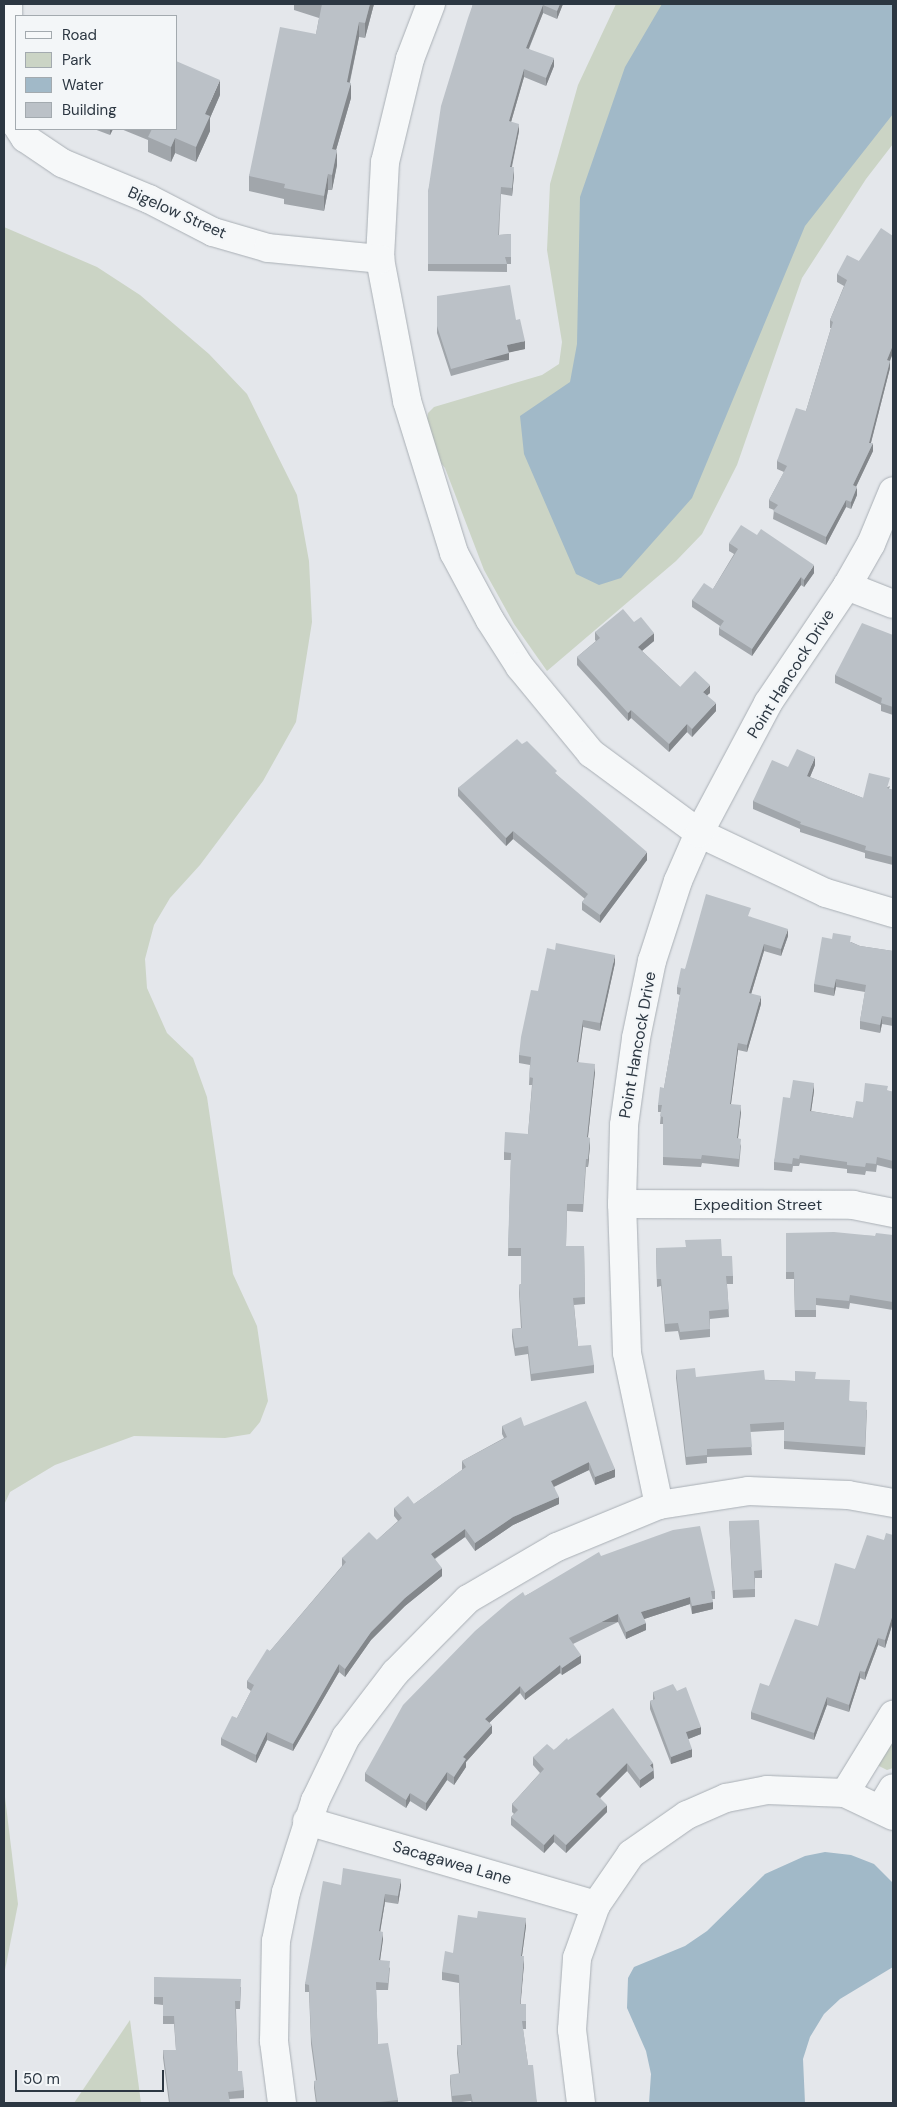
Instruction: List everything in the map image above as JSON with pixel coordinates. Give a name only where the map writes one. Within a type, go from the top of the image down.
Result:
[{"type":"street","points":[[8,4],[9,86],[15,119]]},
{"type":"street","points":[[431,4],[410,59],[385,162],[380,259],[406,401],[454,554],[490,620],[545,701],[591,753],[699,833],[826,893],[893,913]]},
{"type":"street","name":"Bigelow Street","points":[[20,130],[25,138],[62,163],[149,199],[213,232],[268,248],[380,259]]},
{"type":"street","name":"Point Hancock Drive","points":[[659,1505],[626,1353],[622,1204],[624,1125],[636,1038],[652,961],[678,881],[699,833],[768,703],[847,586],[871,544],[893,491]]},
{"type":"street","points":[[847,586],[893,604]]},
{"type":"street","name":"Expedition Street","points":[[622,1204],[853,1205],[893,1213]]},
{"type":"street","points":[[282,2103],[274,2040],[276,1941],[307,1821],[346,1738],[395,1673],[468,1598],[557,1546],[659,1505],[748,1491],[848,1495],[893,1503]]},
{"type":"street","points":[[844,1793],[893,1715]]},
{"type":"street","points":[[581,2103],[572,2030],[577,1958],[596,1906],[631,1854],[687,1815],[726,1798],[767,1790],[844,1793],[889,1804]]},
{"type":"street","name":"Sacagawea Lane","points":[[307,1821],[596,1906]]},
{"type":"green space","points":[[616,4],[893,4],[893,144],[866,179],[802,278],[737,465],[702,534],[676,561],[547,671],[514,624],[484,570],[445,468],[433,454],[426,425],[428,413],[434,407],[542,375],[559,364],[562,342],[547,250],[550,184],[578,85]]},
{"type":"green space","points":[[4,227],[97,267],[140,295],[209,354],[247,394],[297,495],[309,561],[312,622],[296,722],[263,781],[200,865],[170,898],[154,925],[145,959],[147,988],[167,1033],[193,1058],[207,1097],[233,1274],[257,1326],[268,1401],[260,1422],[250,1434],[225,1438],[134,1436],[55,1465],[10,1492],[4,1505]]},
{"type":"green space","points":[[893,1720],[893,1768],[887,1770],[875,1764]]},
{"type":"green space","points":[[4,1789],[18,1904],[4,1975]]},
{"type":"green space","points":[[130,2020],[141,2103],[74,2103]]},
{"type":"water","points":[[662,4],[893,4],[893,114],[805,226],[692,498],[621,578],[599,585],[576,574],[524,454],[520,416],[570,382],[577,344],[580,197],[625,67]]},
{"type":"water","points":[[825,1852],[851,1855],[874,1864],[893,1883],[893,1967],[840,1999],[824,2014],[810,2037],[803,2059],[805,2103],[649,2103],[651,2074],[646,2051],[627,2008],[628,1978],[634,1967],[685,1946],[707,1931],[765,1874],[805,1856]]},
{"type":"building","points":[[322,4],[370,4],[365,23],[359,22],[347,82],[351,83],[332,149],[337,150],[332,175],[328,174],[324,196],[284,188],[285,184],[249,176],[280,27],[316,34]]},
{"type":"building","points":[[473,4],[560,4],[557,11],[543,5],[526,48],[554,58],[546,78],[524,69],[509,121],[519,124],[510,167],[514,167],[512,188],[501,187],[498,235],[511,234],[511,257],[505,257],[507,264],[428,264],[428,192],[441,106]]},
{"type":"building","points":[[178,62],[220,80],[205,114],[210,116],[196,147],[175,138],[171,147],[148,137],[152,130],[178,130]]},
{"type":"building","points":[[881,228],[893,236],[893,345],[887,360],[890,361],[869,443],[873,443],[853,485],[857,487],[851,502],[846,500],[826,537],[773,511],[778,505],[769,500],[787,466],[777,461],[796,408],[806,411],[833,322],[830,320],[847,280],[837,274],[847,255],[859,261]]},
{"type":"building","points":[[510,285],[516,320],[520,319],[525,341],[507,345],[509,353],[451,369],[437,326],[437,296]]},
{"type":"building","points":[[741,525],[757,535],[761,529],[814,565],[804,580],[801,577],[752,649],[719,628],[724,621],[692,600],[704,583],[713,589],[738,549],[729,543]]},
{"type":"building","points":[[623,609],[634,622],[641,617],[654,633],[638,647],[680,687],[695,671],[710,685],[703,692],[716,703],[692,729],[687,724],[669,744],[631,710],[628,713],[577,657],[600,638],[595,632]]},
{"type":"building","points":[[862,623],[893,635],[893,707],[881,703],[882,698],[835,675]]},
{"type":"building","points":[[517,739],[522,744],[527,741],[557,771],[555,773],[647,852],[600,915],[582,902],[588,894],[513,831],[506,838],[458,788]]},
{"type":"building","points":[[797,749],[815,757],[807,776],[863,798],[869,773],[890,778],[887,788],[893,790],[893,857],[865,850],[866,846],[800,824],[801,822],[753,801],[772,760],[788,767]]},
{"type":"building","points":[[706,894],[751,908],[748,916],[788,929],[781,949],[764,944],[749,993],[761,996],[747,1045],[738,1043],[730,1104],[741,1105],[737,1138],[741,1139],[739,1159],[702,1155],[701,1159],[663,1157],[663,1117],[660,1116],[662,1105],[658,1105],[660,1087],[664,1088],[681,988],[677,987],[681,968],[685,969]]},
{"type":"building","points":[[833,933],[851,936],[850,942],[860,946],[893,951],[893,1018],[882,1016],[880,1025],[860,1021],[866,985],[836,979],[834,988],[814,984],[822,937],[832,939]]},
{"type":"building","points":[[556,943],[615,955],[600,1023],[583,1020],[577,1062],[595,1064],[587,1137],[590,1138],[588,1159],[586,1159],[583,1204],[567,1204],[566,1246],[584,1246],[585,1297],[573,1298],[578,1346],[591,1345],[594,1365],[531,1374],[528,1346],[515,1348],[512,1329],[522,1328],[519,1285],[521,1284],[521,1248],[508,1248],[511,1153],[504,1152],[505,1132],[528,1134],[533,1078],[529,1077],[531,1057],[519,1055],[521,1037],[531,990],[538,991],[547,948],[555,950]]},
{"type":"building","points":[[793,1080],[814,1083],[810,1111],[853,1118],[856,1101],[863,1102],[865,1083],[888,1086],[887,1090],[893,1092],[893,1161],[877,1157],[876,1164],[866,1163],[865,1167],[847,1165],[847,1162],[800,1155],[799,1159],[793,1158],[792,1164],[774,1162],[783,1097],[790,1098]]},
{"type":"building","points":[[834,1232],[875,1236],[876,1233],[893,1235],[893,1302],[850,1295],[849,1301],[816,1298],[816,1310],[795,1310],[794,1272],[786,1272],[786,1233]]},
{"type":"building","points":[[721,1239],[722,1256],[732,1256],[733,1276],[726,1276],[729,1309],[709,1311],[710,1329],[680,1332],[678,1323],[665,1324],[661,1279],[657,1279],[656,1248],[686,1247],[685,1240]]},
{"type":"building","points":[[695,1368],[696,1377],[764,1370],[765,1380],[795,1381],[795,1371],[816,1372],[815,1379],[850,1380],[849,1401],[867,1402],[865,1447],[784,1441],[784,1422],[750,1424],[752,1447],[707,1449],[707,1455],[686,1457],[676,1370]]},
{"type":"building","points":[[586,1401],[615,1469],[595,1477],[589,1462],[551,1481],[559,1497],[513,1517],[475,1543],[465,1529],[431,1554],[442,1568],[405,1598],[371,1632],[345,1669],[339,1664],[293,1744],[267,1732],[256,1755],[221,1738],[232,1716],[237,1718],[254,1685],[247,1681],[267,1649],[270,1651],[346,1562],[342,1558],[369,1532],[377,1540],[402,1518],[394,1508],[408,1496],[414,1504],[466,1467],[462,1461],[507,1437],[502,1426],[521,1417],[524,1426]]},
{"type":"building","points":[[759,1520],[762,1570],[754,1571],[755,1589],[733,1590],[729,1521]]},
{"type":"building","points":[[700,1526],[715,1591],[711,1591],[713,1602],[692,1606],[690,1597],[641,1612],[646,1623],[626,1632],[618,1614],[569,1638],[581,1655],[562,1668],[560,1665],[525,1693],[520,1686],[485,1719],[492,1725],[463,1757],[466,1759],[454,1777],[447,1772],[426,1803],[410,1793],[406,1800],[365,1773],[403,1705],[475,1631],[509,1602],[523,1592],[525,1596],[599,1552],[601,1556],[673,1530]]},
{"type":"building","points":[[886,1533],[893,1535],[893,1614],[885,1640],[878,1638],[865,1672],[860,1671],[849,1705],[827,1697],[814,1733],[751,1712],[760,1683],[769,1686],[795,1619],[818,1626],[835,1563],[855,1569],[867,1535],[884,1540]]},
{"type":"building","points":[[673,1684],[677,1691],[686,1687],[701,1727],[686,1732],[692,1749],[671,1757],[650,1701],[655,1699],[653,1692]]},
{"type":"building","points":[[613,1708],[653,1763],[650,1765],[654,1770],[640,1780],[627,1763],[596,1794],[607,1805],[566,1845],[554,1834],[544,1845],[511,1817],[518,1810],[512,1804],[544,1769],[533,1757],[547,1744],[554,1750],[567,1738],[568,1740]]},
{"type":"building","points":[[343,1868],[401,1879],[398,1896],[385,1894],[379,1931],[383,1932],[379,1960],[390,1961],[388,1983],[376,1982],[378,2044],[388,2043],[398,2100],[379,2103],[317,2103],[314,2081],[317,2080],[311,2036],[309,1985],[305,1984],[323,1881],[341,1885]]},
{"type":"building","points":[[478,1911],[526,1918],[521,1956],[524,1956],[520,2004],[526,2004],[526,2021],[522,2021],[528,2065],[533,2065],[537,2103],[473,2103],[471,2094],[452,2096],[450,2075],[460,2073],[457,2045],[462,2045],[459,1975],[442,1972],[445,1951],[453,1953],[458,1915],[477,1918]]},
{"type":"building","points":[[154,1977],[241,1979],[240,2001],[235,2001],[238,2071],[242,2071],[244,2090],[228,2092],[230,2103],[170,2103],[163,2050],[176,2050],[174,2016],[163,2016],[163,1997],[154,1997]]}]
